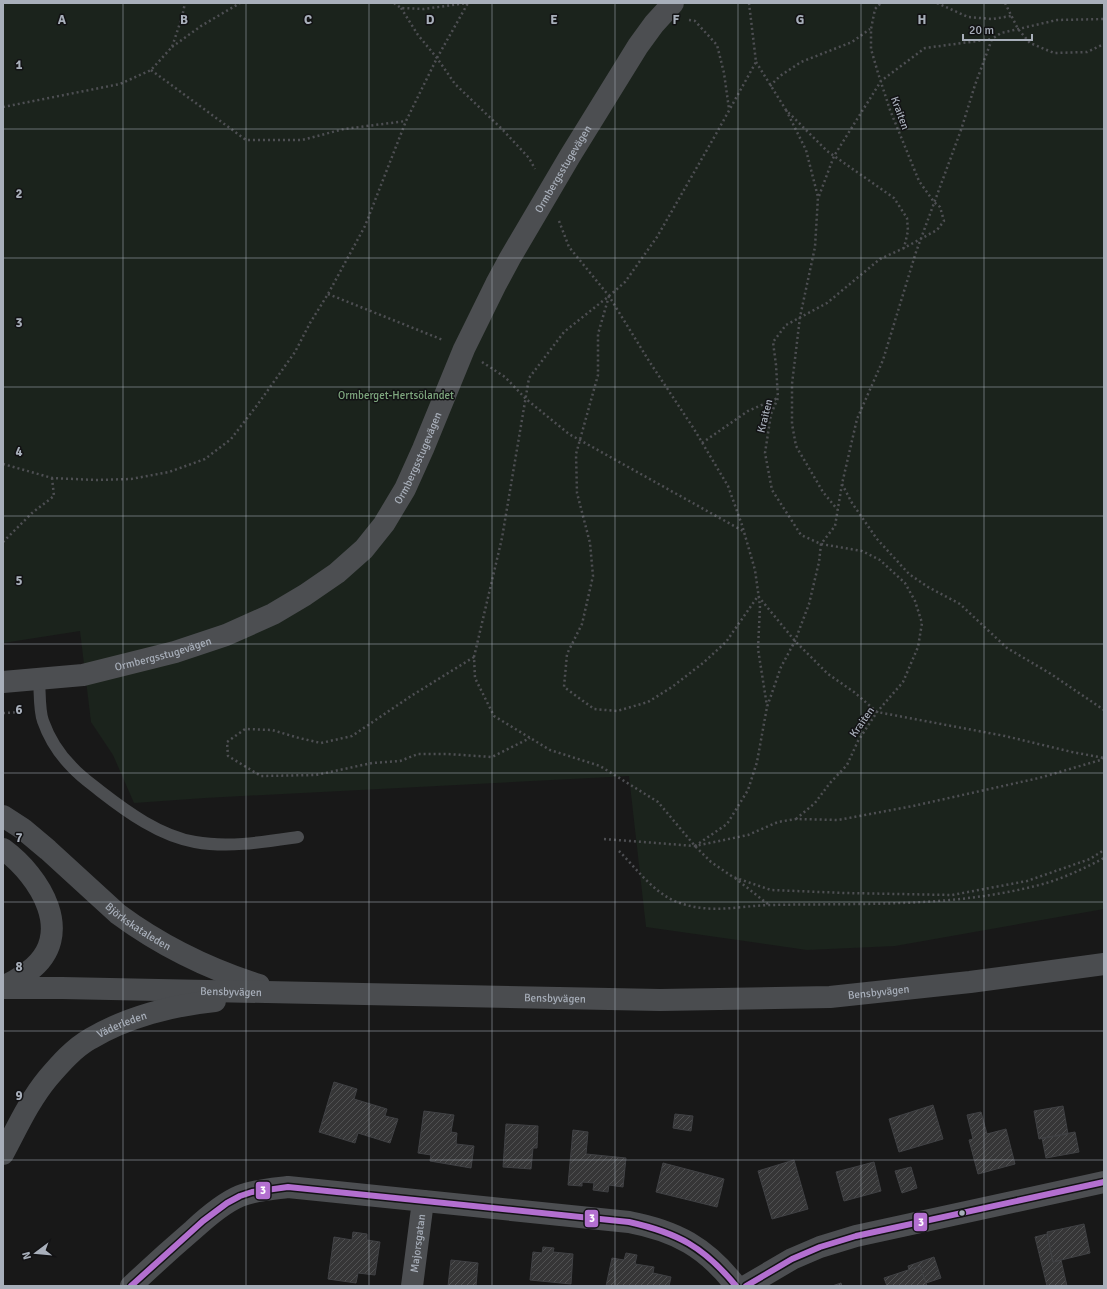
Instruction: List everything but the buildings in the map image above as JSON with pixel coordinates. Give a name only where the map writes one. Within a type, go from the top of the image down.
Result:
[{"type":"main road","name":"Björkskataleden","points":[[3,816],[23,829],[43,846],[118,914],[157,940],[206,965],[244,981],[264,987],[298,992]]},
{"type":"main road","points":[[3,849],[12,855],[30,873],[40,888],[48,905],[52,930],[47,950],[41,960],[18,980],[3,987]]},
{"type":"main road","name":"Bensbyvägen","points":[[3,987],[660,1000],[830,997],[970,982],[1104,964]]},
{"type":"main road","name":"Väderleden","points":[[3,1154],[28,1107],[47,1079],[69,1056],[90,1039],[112,1028],[152,1012],[203,1002],[298,992]]},
{"type":"street","name":"Ormbergsstugevägen","points":[[3,682],[84,675],[175,652],[226,635],[273,614],[305,595],[337,573],[368,545],[394,508],[423,449],[464,349],[496,284],[570,156],[638,46],[669,7]]},
{"type":"street","points":[[746,1286],[792,1260],[820,1248],[856,1236],[1104,1182]]},
{"type":"street","points":[[131,1286],[205,1220],[238,1197],[265,1190],[288,1187],[629,1222],[652,1226],[676,1235],[702,1250],[726,1273],[736,1286]]},
{"type":"street","name":"Majorsgatan","points":[[412,1286],[423,1201]]},
{"type":"lane","points":[[39,679],[42,720],[55,746],[72,768],[132,814],[162,831],[178,838],[195,842],[221,845],[256,843],[298,837]]},
{"type":"path","points":[[172,47],[185,3]]},
{"type":"path","points":[[3,107],[120,84],[151,70],[172,47],[201,26],[240,3]]},
{"type":"path","points":[[394,3],[401,8],[418,35],[437,58],[455,84],[501,128],[529,158],[569,247],[610,296],[728,486],[755,570],[760,606],[758,649],[767,707]]},
{"type":"path","points":[[401,8],[424,9],[467,3]]},
{"type":"path","points":[[3,464],[52,478],[96,480],[132,479],[170,472],[205,460],[231,439],[296,352],[310,323],[328,294],[365,226],[406,120],[467,3]]},
{"type":"path","points":[[749,3],[756,62],[786,110],[806,150],[818,196],[815,247],[800,317],[792,384],[792,424],[796,446],[823,492],[837,509]]},
{"type":"path","name":"Kraiten","points":[[796,819],[815,803],[830,782],[846,765],[858,741],[877,712],[903,682],[918,647],[922,623],[915,601],[905,583],[880,560],[862,551],[821,544],[800,536],[772,490],[765,453],[771,414],[778,398],[773,342],[786,325],[827,303],[880,259],[937,230],[944,221],[940,207],[934,202],[919,181],[890,110],[871,49],[871,29],[875,9],[881,3]]},
{"type":"path","points":[[937,3],[968,17],[992,19],[1012,16]]},
{"type":"path","points":[[1005,3],[1018,29],[1030,44],[1054,53],[1087,52],[1104,44]]},
{"type":"path","points":[[669,7],[673,20],[695,21],[717,45],[724,73],[730,110]]},
{"type":"path","points":[[818,196],[834,156],[881,81],[925,48],[992,39],[1001,33],[1057,20],[1104,19]]},
{"type":"path","points":[[770,86],[780,76],[801,62],[852,42],[871,29]]},
{"type":"path","points":[[695,846],[727,824],[748,790],[757,762],[767,707],[781,668],[795,641],[809,604],[819,562],[821,544],[834,526],[857,419],[883,360],[921,239],[961,130],[975,85],[992,39]]},
{"type":"path","points":[[756,62],[657,237],[625,282],[610,296],[564,332],[529,378],[502,538],[474,657],[475,678],[494,716],[550,750],[600,766],[658,802],[695,846],[711,862],[769,905]]},
{"type":"path","points":[[151,70],[246,140],[302,140],[344,129],[406,120]]},
{"type":"path","points":[[786,110],[834,156],[894,198],[907,218],[908,231],[904,248]]},
{"type":"path","points":[[328,294],[464,349],[505,377],[526,399],[569,434],[744,532]]},
{"type":"path","points":[[610,296],[598,334],[598,375],[576,454],[577,493],[590,543],[593,576],[582,624],[567,654],[564,687],[594,709],[617,711],[648,702],[672,687],[703,663],[726,642],[758,596]]},
{"type":"path","points":[[702,443],[748,411],[778,398]]},
{"type":"path","points":[[3,542],[32,513],[54,496],[52,478]]},
{"type":"path","points":[[842,484],[852,503],[877,539],[909,574],[928,587],[960,604],[1007,648],[1051,674],[1104,710]]},
{"type":"path","points":[[758,596],[795,641],[828,674],[854,692],[877,712],[1005,736],[1104,759]]},
{"type":"path","points":[[474,657],[411,696],[352,736],[321,742],[299,738],[272,730],[245,729],[227,742],[228,756],[260,776],[316,775],[372,763],[400,761],[418,754],[448,754],[492,757],[530,738]]},
{"type":"path","points":[[3,713],[11,713]]},
{"type":"path","points":[[604,839],[695,846],[748,835],[778,822],[796,819],[838,820],[906,807],[1039,778],[1104,759]]},
{"type":"path","points":[[733,877],[771,890],[952,895],[1027,881],[1090,859],[1104,850]]},
{"type":"path","points":[[619,851],[651,884],[666,896],[680,903],[710,910],[769,905],[876,905],[942,902],[996,895],[1044,884],[1083,869],[1104,858]]},
{"type":"green space","name":"Ormberget-Hertsölandet","points":[[3,3],[1104,3],[1104,909],[895,946],[807,950],[646,927],[629,776],[134,803],[113,755],[91,722],[80,631],[3,643]]},
{"type":"transit line","name":"3","points":[[746,1286],[792,1259],[820,1247],[856,1236],[1104,1182]]},
{"type":"transit line","name":"3","points":[[131,1286],[203,1221],[227,1203],[252,1192],[288,1187],[629,1222],[662,1231],[689,1244],[713,1261],[736,1286]]}]
